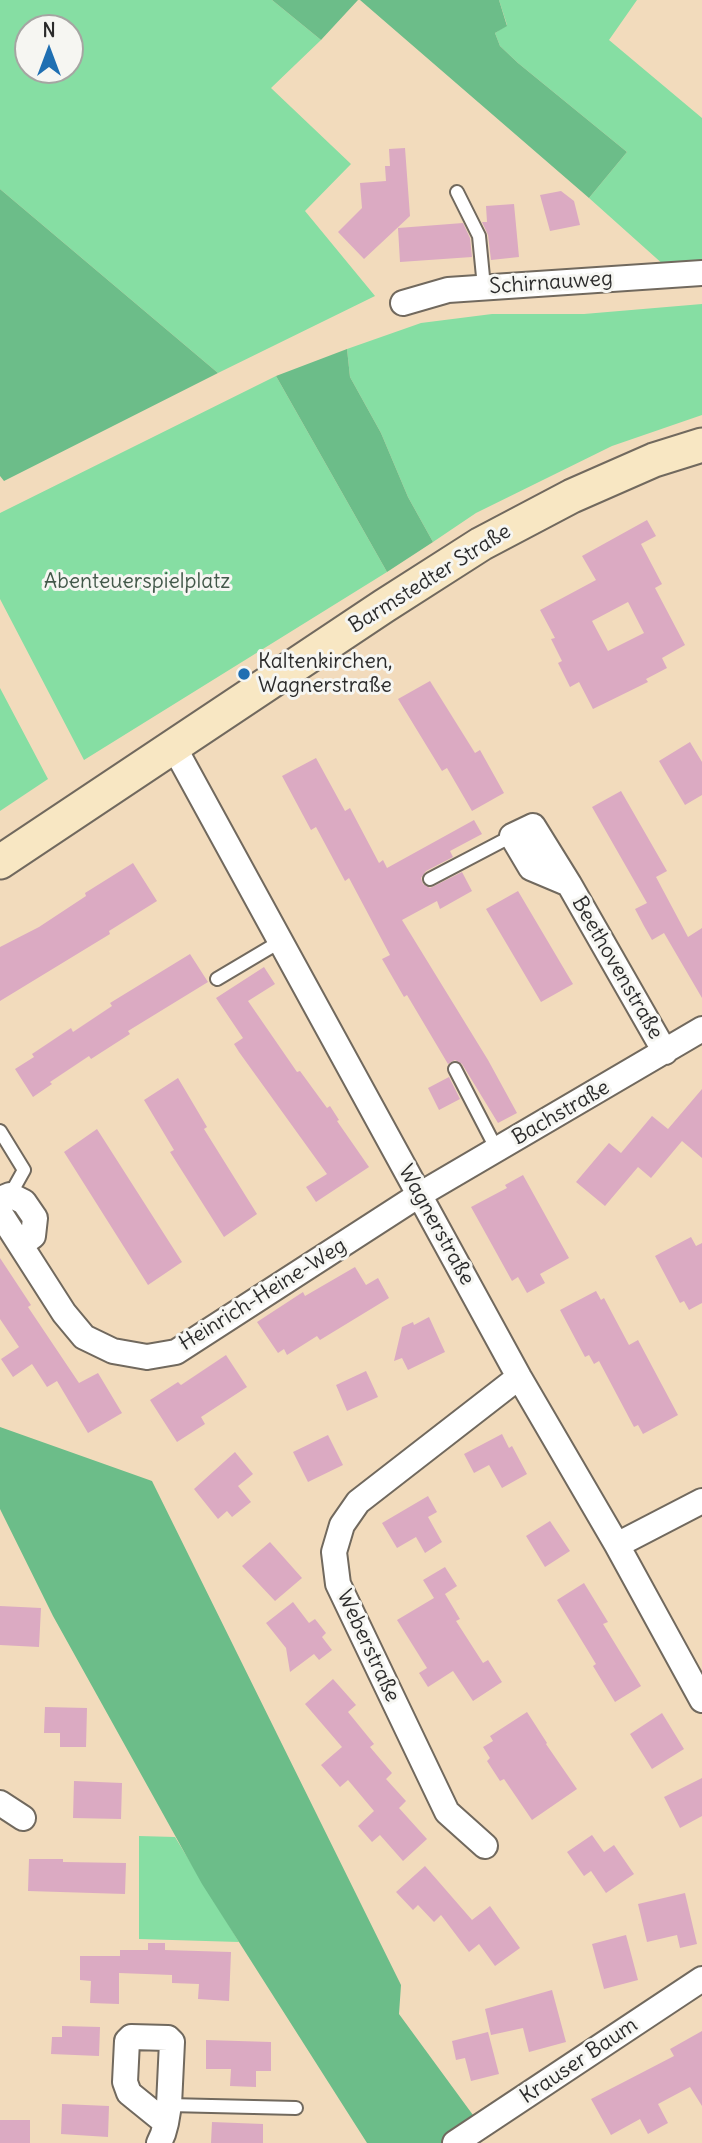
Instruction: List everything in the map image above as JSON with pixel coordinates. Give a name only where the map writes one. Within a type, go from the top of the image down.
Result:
[{"type":"main road","name":"Barmstedter Straße","points":[[0,862],[481,544],[572,496],[653,460],[702,445]]},
{"type":"street","name":"Schirnauweg","points":[[403,303],[449,290],[702,273]]},
{"type":"street","name":"Wagnerstraße","points":[[174,747],[519,1377],[617,1545],[702,1700]]},
{"type":"street","name":"Beethovenstraße","points":[[512,836],[533,826],[665,1052]]},
{"type":"street","name":"Bachstraße","points":[[419,1195],[702,1029]]},
{"type":"street","name":"Heinrich-Heine-Weg","points":[[3,1202],[21,1245],[64,1313],[84,1337],[113,1351],[147,1357],[176,1352],[419,1195]]},
{"type":"street","name":"Weberstraße","points":[[485,1846],[447,1812],[338,1584],[334,1552],[342,1525],[358,1502],[519,1377]]},
{"type":"street","points":[[617,1545],[702,1501]]},
{"type":"street","points":[[0,1804],[23,1818]]},
{"type":"street","name":"Krauser Baum","points":[[455,2143],[702,1979]]},
{"type":"street","points":[[131,2037],[168,2038],[172,2042],[166,2078],[165,2124],[129,2093],[125,2082],[127,2041],[131,2037]]},
{"type":"lane","points":[[457,192],[479,236],[484,288]]},
{"type":"lane","points":[[430,879],[512,836]]},
{"type":"lane","points":[[217,979],[281,941]]},
{"type":"lane","points":[[454,1069],[497,1150]]},
{"type":"lane","points":[[0,1131],[24,1170],[3,1202]]},
{"type":"lane","points":[[165,2124],[296,2108]]},
{"type":"green space","points":[[0,0],[272,0],[321,40],[271,88],[351,164],[305,211],[375,296],[218,373],[0,189]]},
{"type":"green space","points":[[272,0],[358,0],[321,40]]},
{"type":"green space","points":[[360,0],[499,0],[507,26],[495,33],[500,46],[627,152],[589,198]]},
{"type":"green space","points":[[499,0],[637,0],[609,40],[702,118],[702,264],[665,266],[589,198],[627,152],[500,46],[495,33],[507,25]]},
{"type":"green space","points":[[0,189],[218,373],[4,481],[0,476]]},
{"type":"green space","points":[[702,304],[702,415],[612,446],[476,513],[433,542],[408,497],[381,433],[350,377],[347,349],[421,323],[492,314],[584,314]]},
{"type":"green space","points":[[347,349],[350,377],[381,433],[408,497],[433,542],[387,572],[276,376]]},
{"type":"green space","name":"Abenteuerspielplatz","points":[[276,376],[387,572],[84,760],[0,599],[0,513]]},
{"type":"green space","points":[[0,688],[48,779],[0,811]]},
{"type":"green space","points":[[0,1427],[152,1481],[401,1985],[399,2014],[481,2126],[455,2143],[367,2143],[202,1884],[53,1616],[0,1509]]},
{"type":"green space","points":[[139,1836],[175,1837],[239,1942],[139,1939]]},
{"type":"building","points":[[405,148],[410,216],[364,259],[338,232],[362,208],[360,183],[386,181],[385,166],[390,166],[389,149]]},
{"type":"building","points":[[561,191],[574,201],[580,225],[550,231],[540,195]]},
{"type":"building","points":[[514,204],[519,257],[491,260],[488,235],[482,222],[487,222],[486,206]]},
{"type":"building","points":[[463,223],[470,238],[472,257],[400,262],[398,228]]},
{"type":"building","points":[[647,520],[656,536],[641,544],[662,584],[655,588],[685,645],[662,658],[667,668],[646,679],[648,682],[593,709],[579,682],[570,687],[558,663],[562,661],[551,639],[555,638],[540,610],[596,580],[582,556]],"holes":[[[628,602],[644,633],[608,651],[592,621]]]},
{"type":"building","points":[[430,681],[475,753],[480,750],[504,793],[472,811],[447,768],[442,771],[398,699]]},
{"type":"building","points":[[690,742],[702,762],[702,795],[685,805],[659,761]]},
{"type":"building","points":[[316,758],[345,811],[350,808],[379,863],[383,860],[387,868],[474,820],[482,834],[450,851],[453,857],[426,871],[421,878],[423,884],[430,888],[462,872],[472,891],[440,909],[437,901],[402,920],[488,1060],[517,1113],[498,1123],[462,1064],[455,1060],[448,1064],[382,959],[390,955],[349,878],[345,881],[316,827],[311,830],[282,776]]},
{"type":"building","points":[[621,791],[667,871],[656,877],[688,937],[702,928],[702,998],[664,933],[652,940],[635,909],[647,903],[592,807]]},
{"type":"building","points":[[133,863],[157,901],[109,931],[110,934],[0,1001],[0,947],[39,927],[86,896],[85,893]]},
{"type":"building","points":[[518,891],[573,984],[541,1002],[486,909]]},
{"type":"building","points":[[190,954],[208,982],[128,1031],[130,1034],[91,1059],[89,1056],[33,1097],[15,1069],[71,1028],[73,1032],[112,1006],[110,1003]]},
{"type":"building","points":[[264,967],[275,984],[248,1001],[297,1072],[300,1071],[327,1108],[330,1106],[339,1120],[337,1121],[369,1167],[316,1202],[306,1187],[327,1174],[239,1052],[234,1044],[243,1038],[216,998]]},
{"type":"building","points":[[449,1077],[460,1099],[439,1110],[428,1088]]},
{"type":"building","points":[[178,1078],[207,1127],[204,1129],[257,1214],[224,1237],[170,1152],[174,1150],[144,1100]]},
{"type":"building","points":[[702,1089],[702,1158],[682,1141],[651,1178],[638,1167],[605,1206],[576,1182],[609,1143],[621,1153],[652,1116],[668,1129]]},
{"type":"building","points":[[97,1129],[182,1262],[148,1285],[64,1152]]},
{"type":"building","points":[[523,1175],[569,1258],[540,1274],[545,1283],[527,1293],[518,1277],[512,1281],[471,1207],[507,1188],[505,1185]]},
{"type":"building","points":[[691,1237],[696,1246],[702,1243],[702,1303],[689,1310],[684,1301],[680,1303],[655,1256]]},
{"type":"building","points":[[0,1258],[31,1305],[28,1307],[79,1383],[98,1373],[122,1413],[88,1433],[57,1381],[47,1387],[32,1364],[13,1377],[1,1359],[19,1347],[0,1319]]},
{"type":"building","points":[[355,1267],[366,1285],[378,1278],[389,1298],[320,1340],[317,1336],[287,1355],[284,1349],[278,1353],[257,1322],[303,1292],[305,1296]]},
{"type":"building","points":[[596,1291],[601,1300],[604,1298],[629,1345],[638,1340],[678,1415],[643,1434],[638,1425],[634,1427],[599,1361],[594,1364],[589,1355],[585,1357],[560,1310]]},
{"type":"building","points":[[429,1317],[445,1352],[408,1370],[402,1358],[394,1361],[402,1327],[413,1322],[414,1325]]},
{"type":"building","points":[[226,1355],[247,1387],[201,1417],[205,1424],[177,1442],[150,1400],[178,1382],[181,1385]]},
{"type":"building","points":[[366,1371],[378,1397],[347,1411],[336,1385]]},
{"type":"building","points":[[502,1434],[509,1448],[512,1446],[527,1474],[502,1488],[489,1465],[474,1473],[464,1454]]},
{"type":"building","points":[[328,1435],[343,1465],[308,1482],[293,1452]]},
{"type":"building","points":[[235,1452],[253,1474],[238,1486],[251,1502],[232,1517],[227,1511],[218,1519],[194,1489]]},
{"type":"building","points":[[428,1496],[437,1512],[428,1517],[442,1542],[425,1553],[416,1537],[397,1548],[382,1523]]},
{"type":"building","points":[[550,1521],[570,1551],[545,1567],[526,1536]]},
{"type":"building","points":[[270,1542],[302,1578],[275,1601],[242,1566]]},
{"type":"building","points":[[445,1567],[457,1586],[445,1594],[460,1619],[456,1621],[483,1663],[488,1660],[502,1682],[473,1701],[453,1671],[428,1687],[419,1673],[427,1668],[397,1620],[434,1598],[423,1580]]},
{"type":"building","points":[[584,1583],[608,1622],[603,1624],[641,1686],[615,1702],[593,1666],[596,1664],[557,1600]]},
{"type":"building","points":[[293,1602],[309,1623],[315,1619],[326,1633],[322,1637],[332,1650],[319,1660],[314,1654],[290,1672],[286,1648],[266,1623]]},
{"type":"building","points":[[0,1606],[41,1608],[39,1647],[0,1645]]},
{"type":"building","points":[[333,1679],[356,1705],[348,1712],[374,1744],[370,1747],[392,1773],[386,1779],[406,1801],[399,1808],[427,1839],[403,1861],[380,1835],[372,1842],[358,1826],[374,1811],[348,1780],[340,1787],[321,1765],[342,1747],[305,1704]]},
{"type":"building","points":[[45,1707],[87,1708],[86,1747],[60,1747],[60,1733],[44,1733]]},
{"type":"building","points":[[527,1712],[577,1789],[532,1820],[504,1779],[500,1781],[487,1761],[490,1758],[483,1747],[493,1741],[490,1736]]},
{"type":"building","points":[[662,1713],[684,1749],[652,1769],[630,1734]]},
{"type":"building","points":[[702,1778],[702,1816],[680,1828],[664,1797]]},
{"type":"building","points":[[74,1781],[122,1783],[121,1819],[73,1818]]},
{"type":"building","points":[[592,1835],[604,1852],[614,1845],[634,1874],[606,1893],[591,1871],[584,1876],[567,1852]]},
{"type":"building","points":[[29,1859],[126,1863],[125,1894],[28,1891]]},
{"type":"building","points":[[425,1866],[472,1920],[490,1906],[520,1948],[495,1966],[479,1944],[469,1952],[441,1915],[434,1922],[418,1905],[413,1910],[396,1892]]},
{"type":"building","points":[[685,1893],[697,1944],[680,1948],[677,1935],[647,1942],[638,1904]]},
{"type":"building","points":[[626,1935],[638,1980],[604,1989],[592,1944]]},
{"type":"building","points":[[148,1943],[165,1943],[165,1950],[231,1952],[229,2001],[198,1999],[199,1984],[172,1983],[172,1975],[119,1973],[119,2004],[90,2003],[91,1981],[80,1980],[80,1956],[120,1956],[120,1950],[148,1950]]},
{"type":"building","points":[[552,1990],[566,2042],[529,2052],[523,2028],[491,2035],[485,2009]]},
{"type":"building","points":[[62,2026],[100,2027],[99,2056],[51,2054],[52,2037],[62,2037]]},
{"type":"building","points":[[702,2031],[702,2106],[690,2087],[658,2104],[668,2123],[648,2134],[640,2119],[611,2135],[591,2099],[674,2056],[670,2049]]},
{"type":"building","points":[[488,2032],[499,2074],[471,2081],[465,2058],[456,2060],[452,2041]]},
{"type":"building","points":[[206,2040],[271,2042],[271,2071],[256,2071],[256,2087],[230,2086],[231,2069],[206,2069]]},
{"type":"building","points":[[62,2104],[109,2106],[108,2137],[61,2134]]},
{"type":"building","points":[[0,2120],[30,2120],[30,2143],[0,2143]]},
{"type":"building","points":[[212,2122],[263,2124],[263,2143],[211,2143]]},
{"type":"place","name":"Kaltenkirchen, Wagnerstraße","points":[[244,674]]}]
